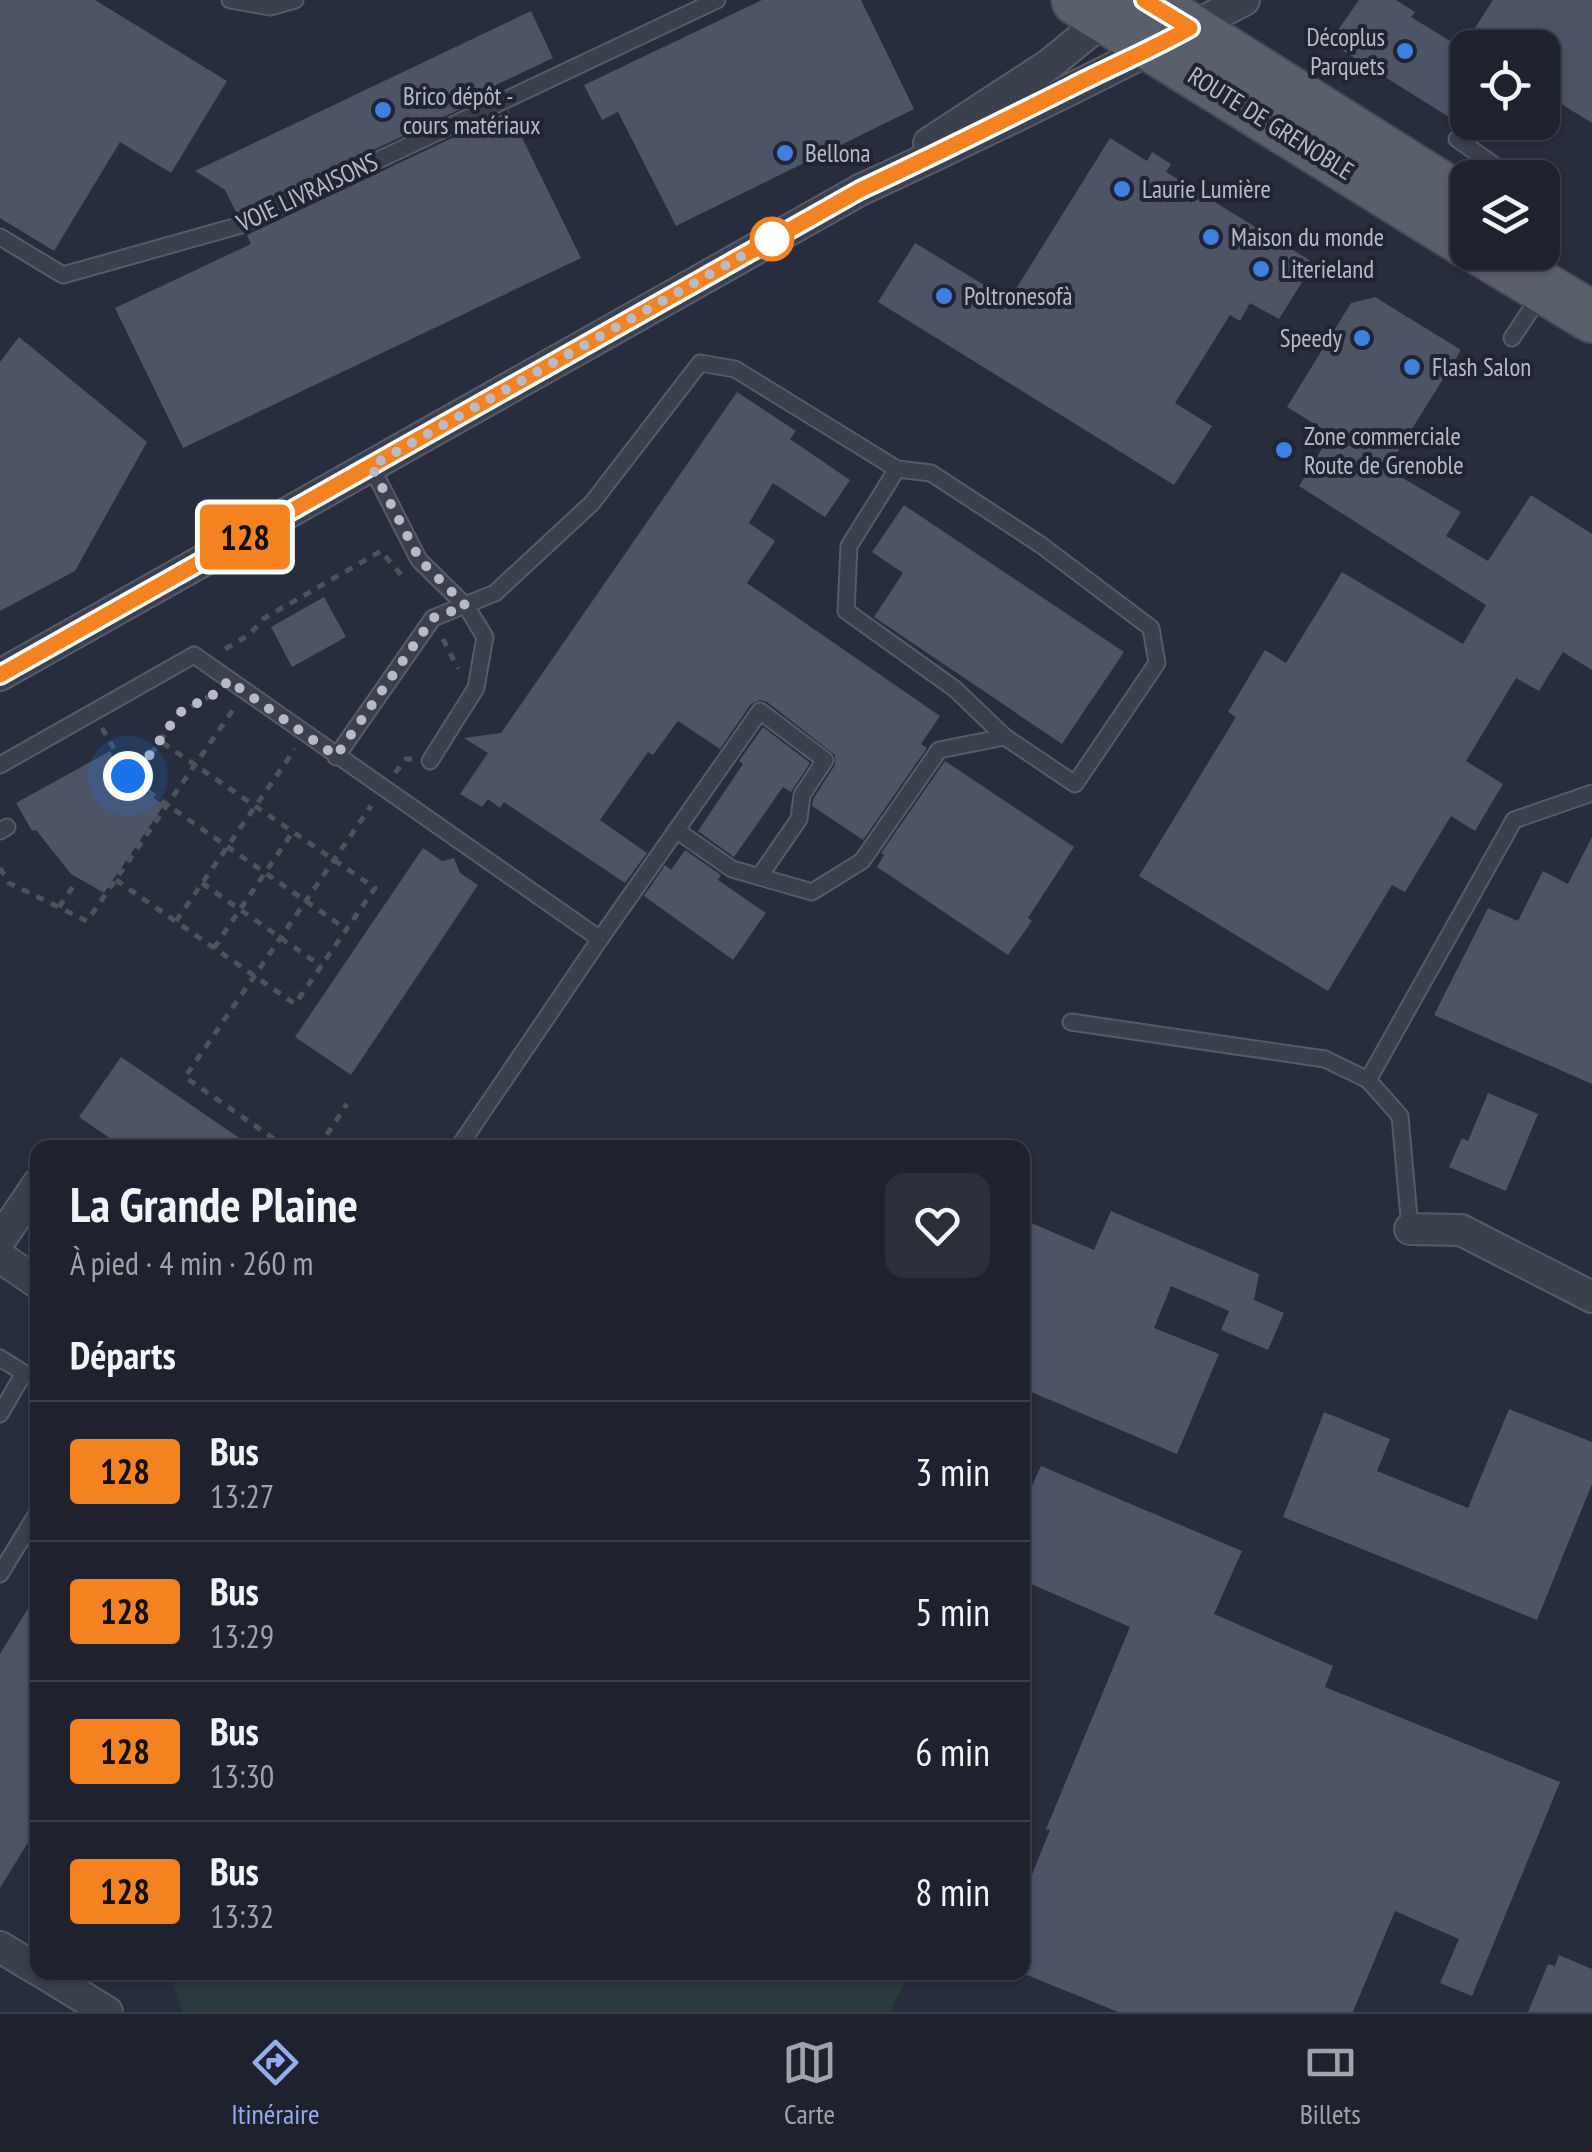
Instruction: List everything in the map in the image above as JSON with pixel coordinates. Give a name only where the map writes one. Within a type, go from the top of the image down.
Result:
[{"type":"main road","name":"ROUTE DE GRENOBLE","points":[[1141,15],[1450,194]]},
{"type":"main road","name":"ROUTE DE GRENOBLE","points":[[1141,15],[1450,230]]},
{"type":"main road","points":[[1560,274],[1592,318]]},
{"type":"street","points":[[0,675],[860,190],[1050,64],[1089,32],[1141,15],[1244,0]]},
{"type":"street","points":[[968,120],[1076,84],[1141,15]]},
{"type":"street","points":[[0,1240],[30,1196]]},
{"type":"street","points":[[1410,1229],[1461,1230],[1592,1297]]},
{"type":"street","points":[[0,1257],[30,1277]]},
{"type":"street","points":[[0,1947],[30,1965]]},
{"type":"street","points":[[55,1980],[108,2012]]},
{"type":"lane","points":[[230,0],[270,7],[295,0]]},
{"type":"lane","name":"VOIE LIVRAISONS","points":[[0,237],[63,275],[241,225],[717,0]]},
{"type":"lane","points":[[1456,140],[1490,160]]},
{"type":"lane","points":[[1512,338],[1560,274]]},
{"type":"lane","points":[[336,756],[433,618],[494,593],[592,502],[700,363],[735,370],[897,469],[931,474],[1041,545],[1151,628],[1157,664],[1074,784],[1006,737],[955,689],[846,611],[848,546],[897,469]]},
{"type":"lane","points":[[371,466],[420,560],[466,606],[486,637],[476,688],[430,760]]},
{"type":"lane","points":[[0,765],[194,655],[600,939]]},
{"type":"lane","points":[[463,1140],[760,711],[825,760],[802,795],[799,819],[760,877]]},
{"type":"lane","points":[[676,830],[732,869],[812,892],[862,861],[939,750],[1006,737]]},
{"type":"lane","points":[[1368,1080],[1514,820],[1592,793]]},
{"type":"lane","points":[[1072,1022],[1325,1060],[1368,1080],[1400,1116],[1410,1229]]},
{"type":"lane","points":[[0,1358],[30,1376]]},
{"type":"lane","points":[[0,1414],[30,1378]]},
{"type":"lane","points":[[0,1574],[30,1525]]},
{"type":"path","points":[[132,780],[179,713],[222,690],[235,670],[221,659],[224,650],[248,635],[263,619],[381,551],[412,584],[464,681],[445,713],[455,721]]},
{"type":"path","points":[[0,868],[9,883],[88,920],[246,692]]},
{"type":"path","points":[[93,712],[132,780],[346,929]]},
{"type":"path","points":[[176,922],[305,734]]},
{"type":"path","points":[[116,880],[296,1004],[375,888],[160,741]]},
{"type":"path","points":[[276,1140],[185,1077],[382,790],[406,759],[430,760]]},
{"type":"path","points":[[214,948],[292,833]]},
{"type":"path","points":[[202,883],[322,966]]},
{"type":"path","points":[[59,907],[74,885]]},
{"type":"path","points":[[323,1140],[347,1104]]},
{"type":"shaded area","points":[[173,1980],[906,1980],[890,2012],[183,2012]]},
{"type":"building","points":[[0,0],[95,0],[227,81],[171,173],[120,142],[54,251],[0,218]]},
{"type":"building","points":[[762,0],[861,0],[914,109],[676,226],[618,112],[602,120],[584,85]]},
{"type":"building","points":[[1359,0],[1396,0],[1415,12],[1411,17],[1450,41],[1450,118],[1342,50],[1348,41],[1338,30]]},
{"type":"building","points":[[1493,0],[1592,0],[1592,123],[1560,103],[1560,30],[1474,30]]},
{"type":"building","name":"Brico dépôt - cours matériaux","points":[[531,11],[553,58],[496,85],[499,91],[237,214],[225,190],[195,171]]},
{"type":"building","points":[[509,111],[581,258],[183,448],[115,308],[251,244],[247,235]]},
{"type":"building","points":[[1110,138],[1147,161],[1152,152],[1171,164],[1166,172],[1314,263],[1279,319],[1250,303],[1240,321],[1230,315],[1175,403],[1212,426],[1174,485],[878,302],[915,243],[1009,300]]},
{"type":"building","points":[[1375,297],[1461,350],[1387,469],[1461,512],[1446,536],[1488,561],[1531,495],[1592,534],[1592,670],[1563,652],[1539,691],[1516,678],[1466,761],[1503,784],[1475,831],[1451,816],[1405,892],[1392,885],[1328,991],[1139,876],[1236,717],[1228,712],[1265,650],[1286,663],[1342,572],[1463,644],[1486,605],[1299,486],[1331,434],[1287,407],[1351,303]]},
{"type":"building","points":[[19,337],[147,442],[75,571],[0,611],[0,362]]},
{"type":"building","points":[[737,392],[796,431],[790,439],[850,480],[825,517],[773,483],[749,523],[775,541],[747,583],[940,716],[921,744],[927,748],[863,840],[812,806],[835,765],[835,755],[767,702],[751,704],[720,749],[678,721],[653,755],[648,752],[600,820],[647,853],[625,883],[504,802],[500,808],[488,799],[482,807],[460,794],[488,753],[464,738],[501,733]]},
{"type":"building","points":[[904,505],[1124,652],[1062,744],[874,617],[903,573],[872,552]]},
{"type":"building","points":[[324,597],[346,637],[292,667],[271,627]]},
{"type":"building","points":[[763,727],[810,763],[791,792],[783,787],[734,857],[698,831]]},
{"type":"building","points":[[110,751],[125,779],[164,805],[104,893],[71,874],[36,830],[32,831],[16,803]]},
{"type":"building","points":[[945,761],[1074,847],[1008,955],[877,867],[884,855],[881,853]]},
{"type":"building","points":[[1592,837],[1592,1084],[1434,1015],[1488,908],[1518,921],[1543,871],[1568,884]]},
{"type":"building","points":[[423,848],[442,861],[454,858],[460,873],[478,885],[351,1075],[295,1037]]},
{"type":"building","points":[[685,850],[721,875],[718,880],[766,913],[733,960],[644,896],[665,865],[671,870]]},
{"type":"building","points":[[121,1057],[242,1140],[112,1140],[79,1117]]},
{"type":"building","points":[[1488,1093],[1538,1114],[1506,1191],[1449,1167],[1462,1138],[1468,1141]]},
{"type":"building","points":[[1111,1211],[1259,1274],[1254,1300],[1284,1313],[1268,1350],[1221,1330],[1229,1311],[1171,1286],[1154,1328],[1219,1354],[1177,1454],[1030,1391],[1030,1222],[1094,1250]]},
{"type":"building","points":[[1509,1409],[1592,1442],[1592,1484],[1537,1620],[1283,1517],[1324,1412],[1390,1439],[1377,1471],[1468,1508]]},
{"type":"building","points":[[1041,1466],[1242,1551],[1214,1614],[1333,1666],[1325,1687],[1560,1782],[1472,1996],[1440,1983],[1459,1939],[1395,1911],[1353,2012],[1118,2012],[1030,1976],[1030,1879],[1050,1830],[1046,1829],[1130,1627],[1030,1583],[1030,1490]]},
{"type":"building","points":[[30,1605],[30,1842],[0,1888],[0,1654]]},
{"type":"building","points":[[1559,1955],[1592,1969],[1592,2012],[1528,2012],[1548,1964],[1555,1966]]},
{"type":"bus line","name":"128","points":[[0,675],[860,190],[1131,61],[1190,28],[1144,0]]},
{"type":"place","name":"Décoplus Parquets","points":[[1405,51]]},
{"type":"place","name":"Brico dépôt - cours matériaux","points":[[383,110]]},
{"type":"place","name":"Bellona","points":[[785,153]]},
{"type":"place","name":"Laurie Lumière","points":[[1122,189]]},
{"type":"place","name":"Maison du monde","points":[[1211,237]]},
{"type":"place","name":"Literieland","points":[[1261,269]]},
{"type":"place","name":"Poltronesofà","points":[[944,296]]},
{"type":"place","name":"Speedy","points":[[1362,338]]},
{"type":"place","name":"Flash Salon","points":[[1412,367]]},
{"type":"place","name":"Zone commerciale Route de Grenoble","points":[[1284,450]]},
{"type":"route","points":[[128,776],[132,780],[179,713],[222,690],[228,680],[336,756],[433,618],[466,606],[420,560],[371,466],[772,239]]}]
